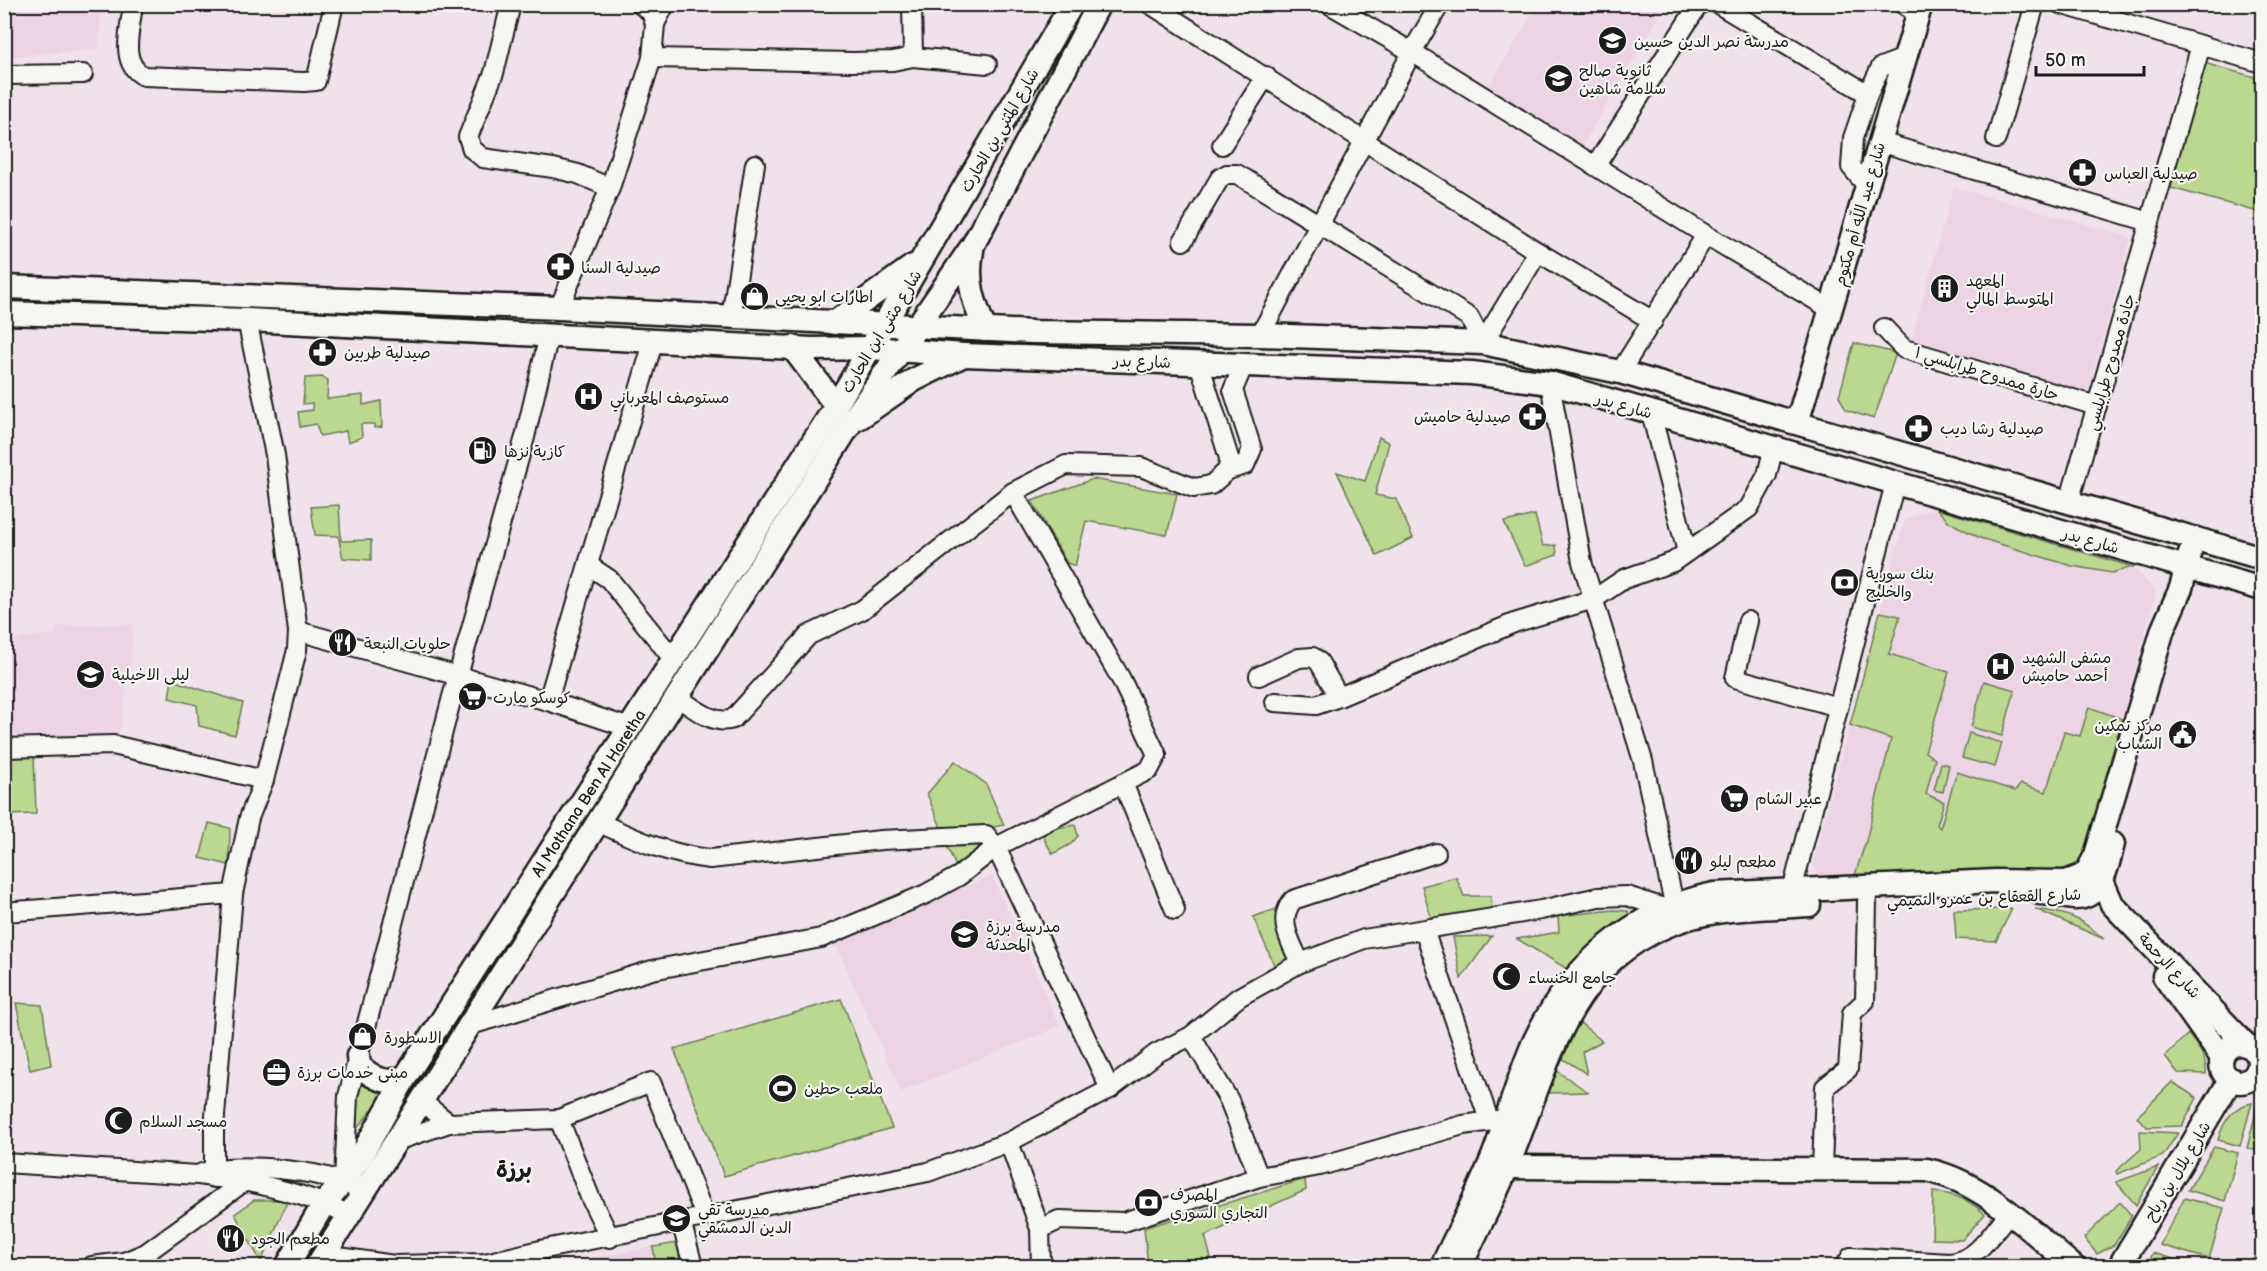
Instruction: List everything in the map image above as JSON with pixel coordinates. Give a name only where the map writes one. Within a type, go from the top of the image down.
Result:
[{"type":"main road","name":"شارع المثنى بن الحارث","points":[[926,256],[1072,4]]},
{"type":"main road","name":"شارع المثنى بن الحارث","points":[[843,415],[918,327],[973,245],[1099,4]]},
{"type":"main road","name":"شارع عبد اللّه أم مكتوم","points":[[1797,423],[1905,58],[1914,8]]},
{"type":"main road","points":[[973,245],[969,281],[971,297],[985,330]]},
{"type":"main road","points":[[834,323],[926,256]]},
{"type":"main road","name":"شارع مثنى ابن الحارث","points":[[843,415],[883,325],[926,256]]},
{"type":"main road","points":[[14,288],[14,313]]},
{"type":"main road","name":"شارع بدر","points":[[14,288],[559,308],[1032,332],[1260,335],[1483,343],[1620,372],[2262,558]]},
{"type":"main road","points":[[549,335],[559,308]]},
{"type":"main road","name":"شارع بدر","points":[[14,313],[247,320],[792,347],[871,348],[964,355],[1472,373],[1550,383],[1773,450],[1894,483],[2184,578],[2262,589]]},
{"type":"main road","points":[[1030,356],[1032,332]]},
{"type":"main road","points":[[792,347],[843,415]]},
{"type":"main road","points":[[287,1266],[325,1202],[353,1187],[396,1141],[677,697],[843,415],[964,355]]},
{"type":"main road","name":"Al Mothana Ben Al Haretha","points":[[353,1187],[406,1076],[674,660],[843,415]]},
{"type":"main road","name":"شارع القعقاع بن عمرو التميمي","points":[[2085,882],[2096,855],[2169,612],[2184,578],[2195,538]]},
{"type":"main road","name":"شارع القعقاع بن عمرو التميمي","points":[[1500,1162],[1498,1120],[1533,1044],[1566,988],[1595,957],[1618,937],[1669,906],[1714,894],[2085,882]]},
{"type":"main road","name":"شارع القعقاع بن عمرو التميمي","points":[[1500,1162],[1563,1022],[1589,985],[1621,955],[1658,931],[1696,916],[1867,901],[2037,892],[2085,882]]},
{"type":"main road","name":"شارع الرحمة","points":[[2085,882],[2112,904],[2255,1051]]},
{"type":"main road","name":"شارع الرحمة","points":[[2085,882],[2113,924],[2162,972],[2222,1058]]},
{"type":"main road","points":[[2234,1045],[2255,1051],[2258,1067],[2248,1080],[2224,1073],[2222,1058],[2234,1045]]},
{"type":"main road","points":[[358,1056],[359,1066],[377,1080],[397,1081],[406,1076]]},
{"type":"main road","name":"شارع بلال بن رباح","points":[[2120,1265],[2248,1080]]},
{"type":"main road","points":[[1500,1162],[1930,1171],[1967,1184],[2008,1213],[2073,1266]]},
{"type":"main road","points":[[1442,1266],[1500,1162]]},
{"type":"main road","points":[[1461,1266],[1500,1162]]},
{"type":"main road","points":[[321,1261],[349,1215],[353,1187]]},
{"type":"street","points":[[133,4],[128,58],[136,71],[144,76],[304,82],[316,81],[334,4]]},
{"type":"street","points":[[511,4],[491,81],[468,137],[471,150],[483,158],[578,174],[610,188]]},
{"type":"street","points":[[640,4],[651,12],[655,24]]},
{"type":"street","points":[[559,308],[610,188],[652,58],[655,24],[665,4]]},
{"type":"street","points":[[912,4],[913,57]]},
{"type":"street","points":[[1150,4],[1266,76],[1538,252],[1653,321]]},
{"type":"street","points":[[1329,4],[1596,165],[1706,236],[1832,310]]},
{"type":"street","points":[[1260,335],[1363,140],[1440,4]]},
{"type":"street","points":[[1596,165],[1699,4]]},
{"type":"street","points":[[1718,4],[1868,94]]},
{"type":"street","points":[[1996,139],[2035,4]]},
{"type":"street","points":[[2060,4],[2201,45],[2261,56]]},
{"type":"street","name":"جادة ممدوح طرابلسي","points":[[2069,502],[2201,45]]},
{"type":"street","points":[[652,58],[853,62],[893,61],[913,57],[987,64]]},
{"type":"street","points":[[1867,186],[1851,167],[1853,138],[1868,94],[1881,67],[1905,58]]},
{"type":"street","points":[[4,75],[83,74]]},
{"type":"street","points":[[1222,145],[1266,76]]},
{"type":"street","points":[[1880,142],[2150,222]]},
{"type":"street","points":[[730,318],[755,164]]},
{"type":"street","points":[[1183,241],[1220,178],[1227,174],[1237,174],[1469,316],[1483,343]]},
{"type":"street","points":[[1620,372],[1706,236]]},
{"type":"street","points":[[1483,343],[1538,252]]},
{"type":"street","points":[[208,1174],[233,894],[249,819],[264,780],[297,650],[298,632],[275,455],[247,320]]},
{"type":"street","name":"حارة ممدوح طرابلسي ١","points":[[1884,328],[1904,349],[2097,406]]},
{"type":"street","points":[[208,1174],[232,1166],[327,1176],[353,1187],[348,1096],[458,675],[525,437],[549,335]]},
{"type":"street","points":[[548,701],[654,339]]},
{"type":"street","points":[[1199,363],[1229,458],[1228,470]]},
{"type":"street","points":[[677,697],[714,719],[723,722],[733,719],[809,635],[862,610],[1013,492],[1066,465],[1141,467],[1194,488],[1211,485],[1228,470],[1245,465],[1252,449],[1233,390],[1244,364]]},
{"type":"street","points":[[321,1261],[394,1265],[486,1265],[545,1249],[610,1238],[705,1216],[927,1172],[1009,1142],[1110,1089],[1158,1053],[1191,1036],[1239,997],[1300,963],[1364,939],[1541,910],[1598,897],[1627,896],[1669,906],[1643,760],[1582,562],[1550,383]]},
{"type":"street","points":[[1651,413],[1687,552]]},
{"type":"street","points":[[1275,702],[1316,705],[1340,697],[1514,623],[1594,599],[1624,579],[1661,568],[1749,508],[1767,475],[1773,450]]},
{"type":"street","points":[[1792,891],[1894,483]]},
{"type":"street","points":[[468,1026],[652,970],[821,938],[926,894],[958,876],[996,847],[1149,770],[1157,755],[1121,679],[1013,492]]},
{"type":"street","points":[[588,565],[609,579],[674,660]]},
{"type":"street","points":[[1748,621],[1735,678],[1838,707]]},
{"type":"street","points":[[298,632],[548,701],[630,728]]},
{"type":"street","points":[[1258,676],[1299,658],[1313,657],[1320,662],[1340,697]]},
{"type":"street","points":[[4,748],[113,745],[264,780]]},
{"type":"street","points":[[1123,783],[1175,910]]},
{"type":"street","points":[[597,822],[634,839],[686,857],[710,859],[881,840],[986,835],[996,847],[1110,1089]]},
{"type":"street","points":[[1300,963],[1284,921],[1284,910],[1293,900],[1436,854]]},
{"type":"street","points":[[4,912],[233,894]]},
{"type":"street","points":[[1822,1168],[1825,1087],[1848,1069],[1851,1015],[1865,998],[1867,901]]},
{"type":"street","points":[[1040,1229],[1059,1220],[1124,1222],[1259,1177],[1320,1166],[1463,1125],[1498,1120],[1424,930]]},
{"type":"street","points":[[1191,1036],[1229,1100],[1259,1177]]},
{"type":"street","points":[[396,1141],[449,1122],[559,1119],[651,1082],[705,1216]]},
{"type":"street","points":[[421,1101],[449,1122]]},
{"type":"street","points":[[559,1119],[590,1197],[610,1238]]},
{"type":"street","points":[[1009,1142],[1040,1229],[1041,1266]]},
{"type":"street","points":[[4,1163],[208,1174],[245,1181],[325,1202],[349,1215]]},
{"type":"street","points":[[92,1266],[124,1262],[146,1253],[245,1181]]},
{"type":"street","points":[[1845,1266],[1851,1257],[1949,1263],[1963,1260],[1976,1252],[2008,1213]]},
{"type":"street","points":[[681,1221],[693,1266]]},
{"type":"shaded area","points":[[5,4],[102,5],[98,49],[5,57]]},
{"type":"shaded area","name":"ثانوية صالح سلامة شاهين","points":[[1538,4],[1666,5],[1583,145],[1488,88]]},
{"type":"shaded area","points":[[1954,187],[2131,237],[2087,394],[1910,343]]},
{"type":"shaded area","name":"مشفى الشهيد أحمد حاميش","points":[[1937,509],[2133,567],[2156,591],[2082,864],[1819,877],[1813,863],[1904,521],[1921,512]]},
{"type":"shaded area","name":"ليلى الاخيلية","points":[[133,624],[131,659],[119,735],[5,740],[4,640],[55,634],[56,626]]},
{"type":"shaded area","points":[[992,876],[1060,1026],[901,1092],[834,941]]},
{"type":"shaded area","points":[[685,1241],[689,1266],[549,1266]]},
{"type":"green space","points":[[2200,62],[2262,79],[2262,213],[2171,188],[2173,180],[2169,178]]},
{"type":"green space","points":[[1854,343],[1896,353],[1874,419],[1846,410],[1839,396]]},
{"type":"green space","points":[[322,377],[328,380],[327,399],[363,395],[363,405],[381,401],[382,427],[374,428],[374,424],[361,424],[362,437],[348,442],[346,431],[320,436],[316,424],[300,427],[298,412],[313,410],[312,403],[303,404],[305,378]]},
{"type":"green space","points":[[1379,437],[1389,443],[1375,495],[1396,499],[1413,538],[1377,556],[1337,472],[1365,481]]},
{"type":"green space","points":[[1093,479],[1177,494],[1167,535],[1086,521],[1075,566],[1067,563],[1032,501]]},
{"type":"green space","points":[[339,505],[341,541],[371,540],[371,560],[343,558],[338,536],[315,535],[311,507]]},
{"type":"green space","points":[[1937,509],[2133,567],[2112,573],[2072,566],[1980,538],[1949,522]]},
{"type":"green space","points":[[1535,515],[1543,546],[1556,545],[1557,555],[1525,566],[1504,522]]},
{"type":"green space","points":[[1880,612],[1900,616],[1889,654],[1949,672],[1925,752],[1935,759],[1926,794],[1944,802],[1937,825],[1940,828],[1957,772],[2015,791],[2021,784],[2046,792],[2064,732],[2080,736],[2089,707],[2122,719],[2082,864],[2072,875],[1854,878],[1866,841],[1891,739],[1850,725]]},
{"type":"green space","points":[[172,680],[243,703],[235,735],[199,726],[197,705],[169,698]]},
{"type":"green space","points":[[1984,681],[2015,690],[2002,736],[1971,727]]},
{"type":"green space","points":[[1969,733],[2002,743],[1995,767],[1962,758]]},
{"type":"green space","points":[[34,756],[36,814],[5,815],[5,757]]},
{"type":"green space","points":[[955,761],[986,784],[1004,825],[945,837],[927,794]]},
{"type":"green space","points":[[1941,763],[1949,765],[1943,792],[1934,790]]},
{"type":"green space","points":[[209,823],[230,828],[229,865],[200,858]]},
{"type":"green space","points":[[1075,825],[1078,836],[1071,844],[1053,854],[1045,841],[1043,830]]},
{"type":"green space","points":[[946,844],[982,844],[966,866],[957,869]]},
{"type":"green space","points":[[1456,877],[1464,896],[1491,896],[1492,913],[1432,922],[1422,886]]},
{"type":"green space","points":[[1279,908],[1301,959],[1276,969],[1253,917]]},
{"type":"green space","points":[[2012,909],[1996,941],[1956,939],[1954,910]]},
{"type":"green space","points":[[2035,909],[2072,917],[2104,939]]},
{"type":"green space","points":[[1614,910],[1628,911],[1628,918],[1569,970],[1517,939],[1559,932],[1558,916]]},
{"type":"green space","points":[[1492,936],[1461,979],[1453,937]]},
{"type":"green space","name":"ملعب حطين","points":[[841,999],[892,1128],[724,1176],[674,1049]]},
{"type":"green space","points":[[16,1003],[42,1005],[51,1065],[30,1070]]},
{"type":"green space","points":[[1579,1022],[1602,1041],[1582,1052],[1587,1074],[1563,1059]]},
{"type":"green space","points":[[2188,1034],[2203,1057],[2206,1074],[2178,1073],[2165,1056]]},
{"type":"green space","points":[[1557,1071],[1588,1092],[1549,1093]]},
{"type":"green space","points":[[358,1072],[391,1086],[351,1136]]},
{"type":"green space","points":[[2172,1082],[2197,1098],[2182,1126],[2147,1127],[2137,1117]]},
{"type":"green space","points":[[2252,1103],[2240,1146],[2218,1140],[2223,1127],[2234,1111]]},
{"type":"green space","points":[[2262,1103],[2262,1152],[2247,1148],[2257,1108]]},
{"type":"green space","points":[[2140,1131],[2178,1133],[2163,1156],[2117,1174],[2116,1171],[2141,1149]]},
{"type":"green space","points":[[2214,1147],[2238,1153],[2225,1201],[2188,1190]]},
{"type":"green space","points":[[2158,1167],[2136,1205],[2116,1182]]},
{"type":"green space","points":[[1305,1179],[1306,1190],[1205,1236],[1211,1258],[1184,1266],[1148,1266],[1144,1228]]},
{"type":"green space","points":[[1933,1192],[1961,1198],[1985,1214],[1962,1240],[1932,1239]]},
{"type":"green space","points":[[2184,1198],[2224,1208],[2209,1259],[2160,1245]]},
{"type":"green space","points":[[254,1200],[288,1200],[261,1262],[235,1214]]},
{"type":"green space","points":[[2120,1202],[2132,1216],[2114,1245],[2097,1254],[2084,1238]]},
{"type":"green space","points":[[677,1243],[681,1266],[656,1266],[653,1247]]},
{"type":"green space","points":[[2153,1253],[2197,1266],[2147,1266]]},
{"type":"place","name":"مدرسة نصر الدين حسين","points":[[1613,41]]},
{"type":"place","name":"ثانوية صالح سلامة شاهين","points":[[1558,79]]},
{"type":"place","name":"صيدلية العباس","points":[[2083,173]]},
{"type":"place","name":"صيدلية السنا","points":[[560,267]]},
{"type":"place","name":"المعهد المتوسط المالي","points":[[1945,289]]},
{"type":"place","name":"اطارات ابو يحيى","points":[[754,296]]},
{"type":"place","name":"صيدلية طربين","points":[[323,352]]},
{"type":"place","name":"مستوصف المعرباني","points":[[589,397]]},
{"type":"place","name":"صيدلية حاميش","points":[[1532,416]]},
{"type":"place","name":"صيدلية رشا ديب","points":[[1919,428]]},
{"type":"place","name":"كازية نزها","points":[[483,451]]},
{"type":"place","name":"بنك سورية والخليج","points":[[1845,582]]},
{"type":"place","name":"حلويات النبعة","points":[[343,643]]},
{"type":"place","name":"مشفى الشهيد أحمد حاميش","points":[[2001,666]]},
{"type":"place","name":"ليلى الاخيلية","points":[[91,674]]},
{"type":"place","name":"كوسكو مارت","points":[[472,697]]},
{"type":"place","name":"مركز تمكين الشباب","points":[[2183,734]]},
{"type":"place","name":"عبير الشام","points":[[1734,798]]},
{"type":"place","name":"مطعم ليلو","points":[[1689,861]]},
{"type":"place","name":"مدرسة برزة المحدثة","points":[[965,935]]},
{"type":"place","name":"جامع الخنساء","points":[[1507,977]]},
{"type":"place","name":"الاسطورة","points":[[363,1037]]},
{"type":"place","name":"مبنى خدمات برزة","points":[[276,1072]]},
{"type":"place","name":"ملعب حطين","points":[[783,1088]]},
{"type":"place","name":"مسجد السلام","points":[[118,1121]]},
{"type":"place","name":"المصرف التجاري السوري","points":[[1149,1203]]},
{"type":"place","name":"مدرسة تقي الدين الدمشقي","points":[[677,1218]]},
{"type":"place","name":"مطعم الجود","points":[[230,1238]]},
{"type":"district","name":"برزة","points":[[514,1169]]}]
